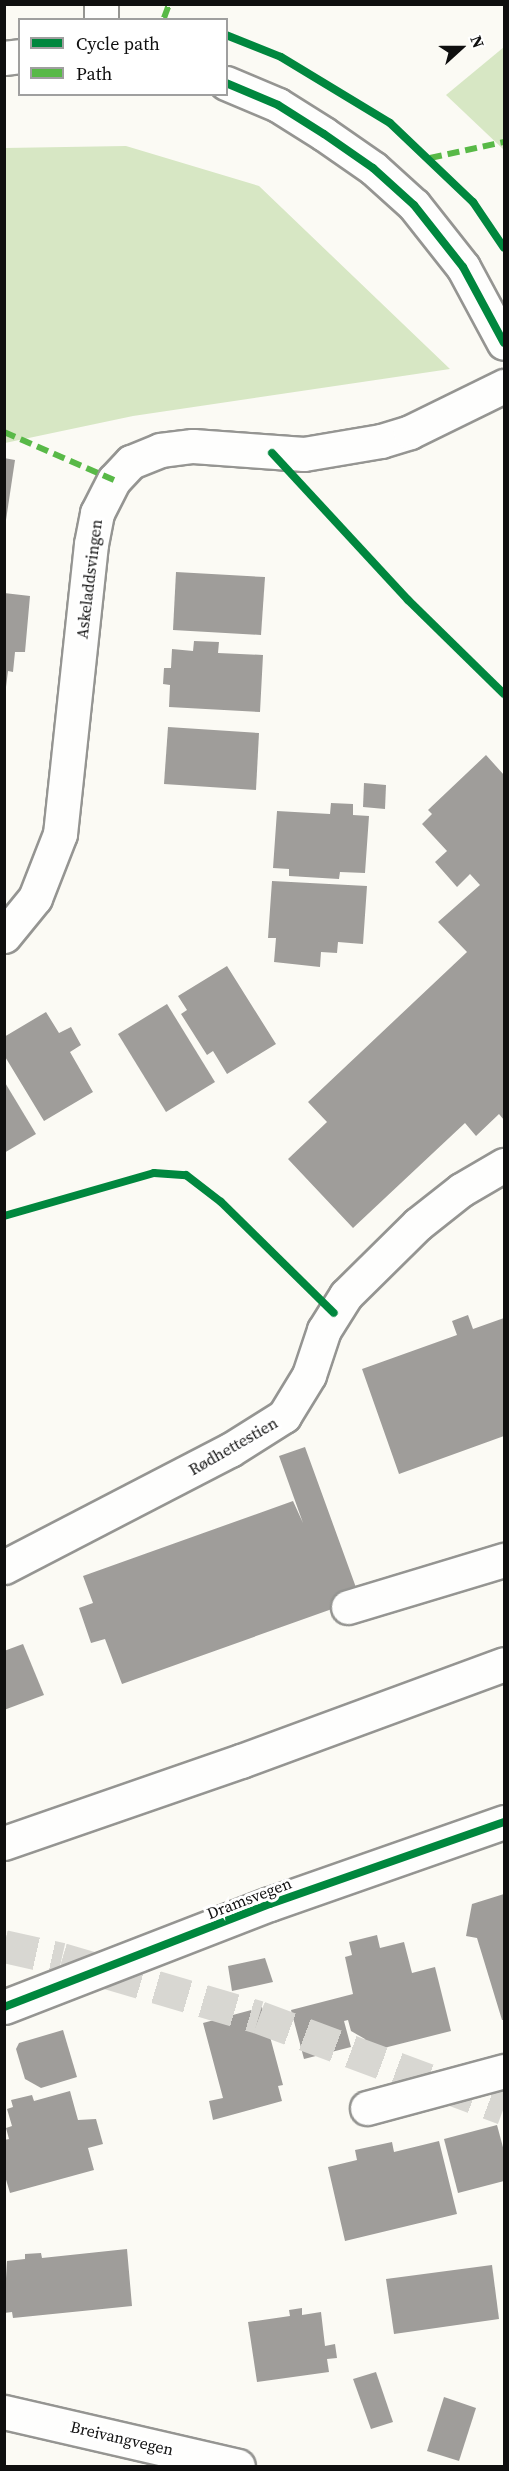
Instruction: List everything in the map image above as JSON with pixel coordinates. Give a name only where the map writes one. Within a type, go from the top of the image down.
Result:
[{"type":"street","points":[[228,84],[278,105],[324,134],[373,168],[414,205],[463,267],[504,343]]},
{"type":"street","name":"Askeladdsvingen","points":[[4,936],[35,898],[60,834],[91,544],[97,513],[114,480],[131,462],[160,450],[193,446],[304,454],[381,441],[410,432],[504,386]]},
{"type":"street","name":"Rødhettestien","points":[[4,1568],[230,1450],[284,1416],[309,1375],[324,1330],[346,1295],[418,1224],[461,1190],[504,1165]]},
{"type":"street","points":[[348,1607],[504,1560]]},
{"type":"street","points":[[4,1843],[241,1761],[504,1664]]},
{"type":"street","name":"Dramsvegen","points":[[4,2007],[270,1904],[504,1822]]},
{"type":"street","points":[[366,2108],[504,2071]]},
{"type":"street","name":"Breivangvegen","points":[[4,2412],[238,2466]]},
{"type":"green space","points":[[504,47],[504,150],[446,95]]},
{"type":"green space","points":[[126,146],[259,186],[450,369],[133,416],[5,443],[5,148]]},
{"type":"building","points":[[4,458],[15,460],[6,520],[4,520]]},
{"type":"building","points":[[176,572],[265,577],[261,635],[173,630]]},
{"type":"building","points":[[4,593],[30,596],[25,652],[15,652],[13,672],[8,671],[6,687]]},
{"type":"building","points":[[194,641],[219,642],[218,653],[263,655],[260,712],[169,707],[170,685],[163,684],[164,668],[171,668],[172,649],[193,651]]},
{"type":"building","points":[[168,727],[259,733],[256,790],[164,784]]},
{"type":"building","points":[[486,755],[504,775],[504,1120],[499,1114],[476,1136],[465,1123],[353,1228],[288,1159],[327,1122],[308,1102],[467,952],[438,922],[480,885],[470,874],[457,887],[435,862],[447,851],[422,824],[432,814],[428,810]]},
{"type":"building","points":[[364,783],[386,785],[385,809],[363,807]]},
{"type":"building","points":[[331,803],[353,804],[353,815],[369,816],[365,873],[340,872],[339,879],[289,876],[289,869],[273,868],[277,811],[330,814]]},
{"type":"building","points":[[272,881],[367,886],[363,944],[338,942],[337,953],[321,952],[320,967],[274,962],[276,938],[268,938]]},
{"type":"building","points":[[227,966],[276,1044],[227,1074],[213,1051],[207,1055],[181,1014],[187,1010],[178,996]]},
{"type":"building","points":[[167,1004],[215,1082],[166,1112],[118,1034]]},
{"type":"building","points":[[46,1012],[59,1033],[71,1027],[81,1045],[70,1052],[93,1092],[44,1121],[4,1055],[4,1037]]},
{"type":"building","points":[[4,1081],[36,1134],[4,1153]]},
{"type":"building","points":[[468,1315],[473,1329],[504,1318],[504,1436],[399,1474],[362,1369],[457,1335],[452,1321]]},
{"type":"building","points":[[305,1447],[358,1593],[330,1603],[332,1609],[122,1684],[105,1639],[91,1643],[79,1608],[93,1603],[83,1576],[293,1501],[303,1523],[279,1456]]},
{"type":"building","points":[[23,1644],[44,1695],[4,1710],[4,1651]]},
{"type":"building","points":[[504,1894],[504,2020],[502,2020],[477,1938],[466,1936],[472,1904]]},
{"type":"building","points":[[377,1935],[380,1948],[404,1942],[412,1973],[435,1967],[451,2031],[368,2052],[365,2039],[351,2031],[348,2020],[344,2021],[351,2047],[304,2059],[291,2010],[353,1994],[345,1957],[352,1955],[349,1942]]},
{"type":"building","points":[[265,1958],[273,1982],[232,1991],[228,1966]]},
{"type":"building","points":[[262,2007],[283,2085],[278,2086],[282,2101],[213,2120],[209,2101],[223,2098],[203,2023]]},
{"type":"building","points":[[63,2030],[77,2077],[41,2088],[25,2079],[16,2049],[19,2043]]},
{"type":"building","points":[[70,2091],[78,2120],[96,2119],[103,2144],[88,2148],[94,2170],[10,2193],[4,2173],[4,2140],[9,2139],[6,2128],[12,2126],[7,2109],[13,2107],[11,2100],[32,2095],[34,2101]]},
{"type":"building","points":[[497,2125],[504,2151],[504,2181],[458,2193],[444,2139]]},
{"type":"building","points":[[439,2141],[457,2214],[345,2241],[328,2167],[357,2160],[355,2150],[392,2142],[394,2152]]},
{"type":"building","points":[[127,2249],[132,2306],[13,2318],[12,2312],[4,2313],[7,2261],[25,2259],[25,2254],[41,2253],[42,2258]]},
{"type":"building","points":[[492,2265],[499,2319],[394,2334],[386,2279]]},
{"type":"building","points":[[302,2308],[302,2315],[321,2312],[325,2346],[335,2344],[337,2358],[327,2359],[329,2372],[257,2382],[248,2322],[290,2316],[289,2310]]},
{"type":"building","points":[[376,2372],[393,2422],[371,2429],[353,2379]]},
{"type":"building","points":[[444,2397],[476,2408],[459,2461],[427,2451]]},
{"type":"tunnel","points":[[4,1946],[62,1959],[259,2017],[504,2108]]},
{"type":"marked path","points":[[164,18],[169,4]]},
{"type":"marked path","points":[[430,158],[504,142]]},
{"type":"marked path","points":[[4,432],[114,480]]},
{"type":"cycle path","points":[[228,36],[281,57],[390,123],[473,202],[504,248]]},
{"type":"cycle path","points":[[228,84],[278,105],[324,134],[373,168],[414,205],[463,267],[504,343]]},
{"type":"cycle path","points":[[272,453],[408,600],[504,694]]},
{"type":"cycle path","points":[[4,1216],[154,1173],[186,1175],[221,1202],[334,1313]]},
{"type":"cycle path","points":[[4,2007],[270,1904],[504,1822]]}]
